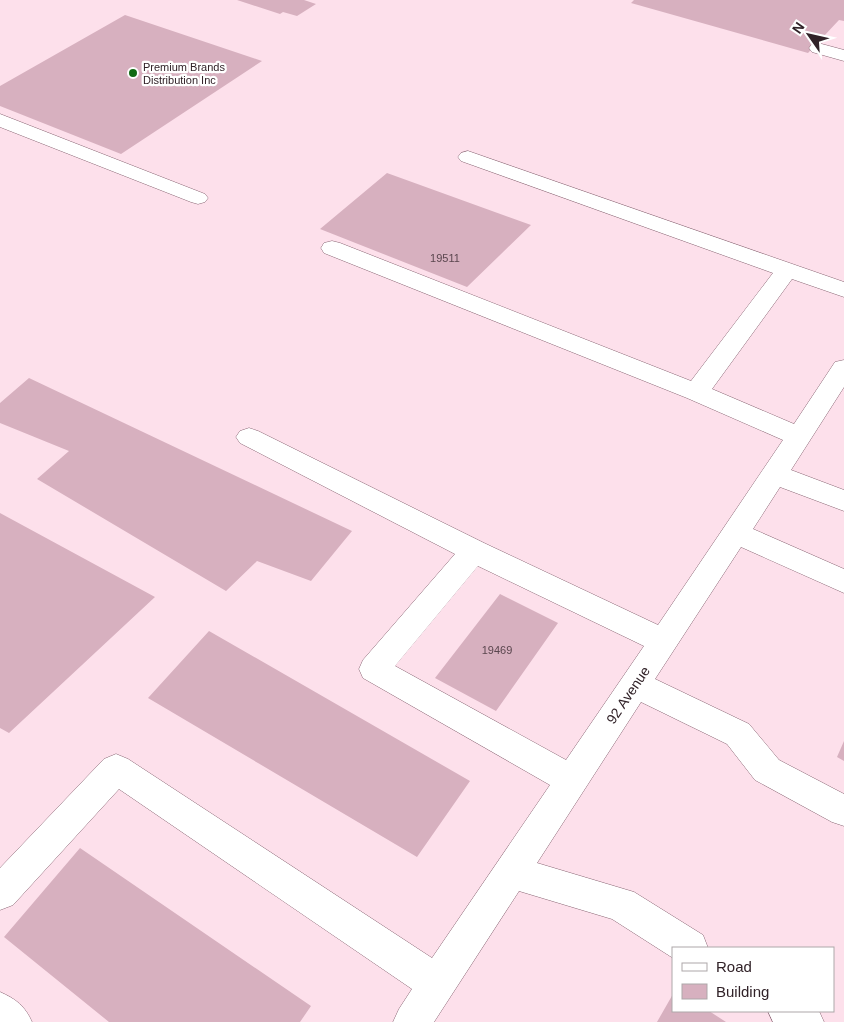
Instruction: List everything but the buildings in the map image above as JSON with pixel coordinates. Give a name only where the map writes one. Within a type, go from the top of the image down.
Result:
[{"type":"street","points":[[818,48],[844,56]]},
{"type":"street","points":[[0,120],[198,198]]},
{"type":"street","points":[[468,157],[844,290]]},
{"type":"street","points":[[332,248],[696,392],[799,436]]},
{"type":"street","points":[[696,392],[786,270]]},
{"type":"street","name":"92 Avenue","points":[[412,1022],[844,368]]},
{"type":"street","points":[[249,436],[474,551],[664,642]]},
{"type":"street","points":[[774,474],[844,501]]},
{"type":"street","points":[[735,534],[844,582]]},
{"type":"street","points":[[474,551],[374,669],[572,780]]},
{"type":"street","points":[[635,684],[738,734],[767,770],[844,810]]},
{"type":"street","points":[[0,893],[116,769],[438,984]]},
{"type":"street","points":[[511,872],[621,904],[688,947]]},
{"type":"street","points":[[789,1012],[805,1022]]},
{"type":"shaded area","points":[[0,0],[844,0],[844,1022],[0,1022]]},
{"type":"place","name":"Premium Brands Distribution Inc","points":[[133,73]]}]
